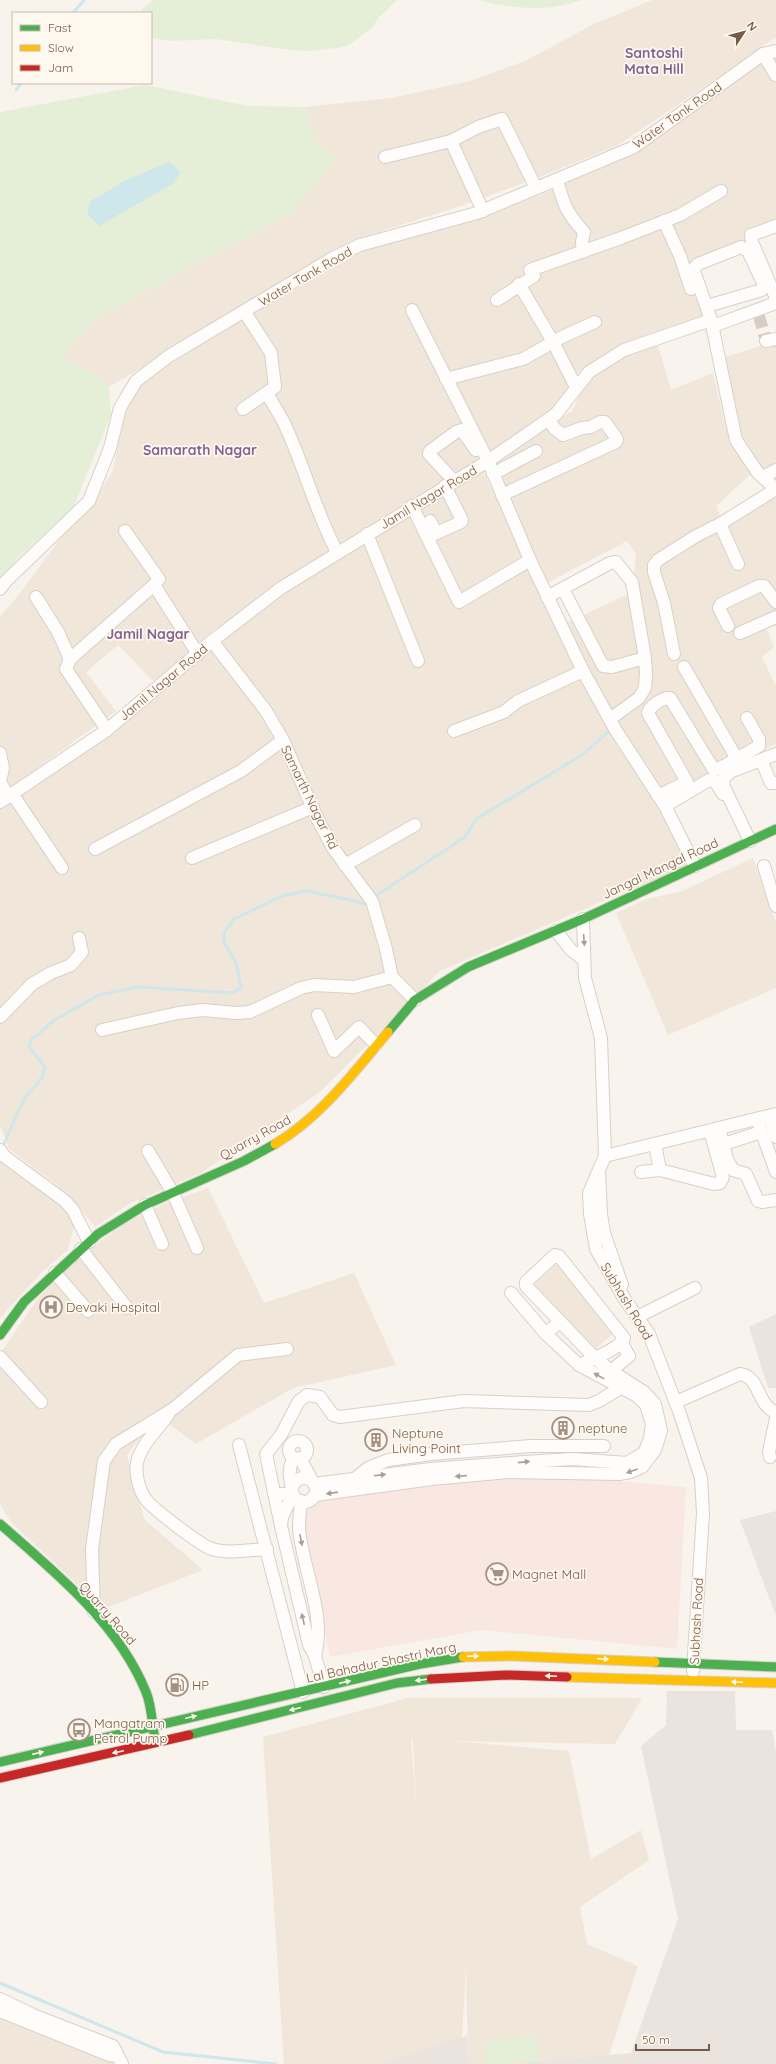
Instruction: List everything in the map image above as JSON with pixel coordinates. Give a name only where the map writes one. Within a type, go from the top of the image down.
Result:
[{"type":"main road","name":"Jangal Mangal Road","points":[[556,930],[583,919],[776,829]]},
{"type":"main road","name":"Quarry Road","points":[[0,1335],[24,1302],[98,1234],[146,1205],[244,1161],[292,1134],[330,1100],[415,1000],[468,967],[556,930]]},
{"type":"main road","name":"Quarry Road","points":[[0,1524],[39,1558],[94,1612],[131,1659],[147,1694],[154,1727],[155,1743]]},
{"type":"main road","name":"Lal Bahadur Shastri Marg","points":[[0,1762],[420,1664],[462,1657],[547,1657],[776,1667]]},
{"type":"main road","name":"Lal Bahadur Shastri Marg","points":[[0,1778],[155,1743],[397,1683],[449,1677],[506,1675],[776,1684]]},
{"type":"street","name":"Water Tank Road","points":[[0,589],[6,581],[89,501],[110,448],[120,408],[136,381],[169,356],[333,258],[360,245],[483,210],[634,147],[763,54],[776,51]]},
{"type":"street","points":[[763,54],[776,75]]},
{"type":"street","points":[[385,157],[451,141],[478,127],[502,119],[536,188]]},
{"type":"street","points":[[451,141],[483,210]]},
{"type":"street","points":[[557,180],[564,207],[572,220],[584,232],[582,242],[583,252]]},
{"type":"street","points":[[497,300],[519,284],[534,276],[530,270],[583,252],[680,215],[721,192]]},
{"type":"street","points":[[664,221],[680,256],[691,289]]},
{"type":"street","name":"Jamil Nagar Road","points":[[7,798],[108,730],[212,641],[280,588],[412,506],[487,462],[556,414],[589,372],[624,350],[712,323],[758,313],[773,304],[776,298],[773,281],[752,242],[751,236],[776,226]]},
{"type":"street","points":[[674,654],[664,604],[654,572],[654,565],[658,560],[696,536],[720,524],[776,489],[758,473],[736,440],[712,323],[694,271],[698,264],[741,247],[745,248],[748,251],[764,285],[762,290],[707,306]]},
{"type":"street","points":[[519,284],[553,342],[576,387]]},
{"type":"street","points":[[412,310],[493,474],[530,560],[583,671],[610,719],[665,806],[695,866]]},
{"type":"street","points":[[243,409],[275,387],[271,353],[244,311]]},
{"type":"street","points":[[446,379],[523,359],[553,342],[595,322]]},
{"type":"street","points":[[267,393],[284,423],[326,530],[337,552]]},
{"type":"street","points":[[503,497],[616,442],[617,439],[605,422],[600,422],[591,427],[582,428],[563,435],[554,428],[549,419]]},
{"type":"street","points":[[432,535],[461,522],[462,520],[450,484],[429,454],[456,432],[462,430],[487,462]]},
{"type":"street","points":[[493,474],[536,450]]},
{"type":"street","points":[[503,497],[613,450]]},
{"type":"street","points":[[763,478],[776,470]]},
{"type":"street","points":[[412,506],[432,535],[459,602],[530,560]]},
{"type":"street","points":[[430,521],[432,535]]},
{"type":"street","points":[[720,524],[738,564]]},
{"type":"street","points":[[108,730],[66,669],[70,658],[159,579],[125,531]]},
{"type":"street","points":[[367,534],[418,661]]},
{"type":"street","points":[[547,597],[610,563],[616,562],[621,565],[632,582],[646,658],[645,688],[639,698],[610,719]]},
{"type":"street","points":[[154,585],[198,654]]},
{"type":"street","points":[[728,626],[719,608],[721,604],[729,599],[759,586],[764,586],[776,602]]},
{"type":"street","points":[[563,589],[603,666],[612,667],[646,658]]},
{"type":"street","points":[[36,597],[58,632],[70,658]]},
{"type":"street","points":[[740,633],[776,617]]},
{"type":"street","name":"Samarth Nagar Rd","points":[[212,641],[266,711],[283,740],[333,848],[371,899],[382,931],[392,977]]},
{"type":"street","points":[[684,668],[737,759]]},
{"type":"street","points":[[454,731],[504,712],[518,701],[583,671]]},
{"type":"street","points":[[658,796],[687,782],[648,713],[650,708],[666,698],[670,698],[714,770],[721,768],[759,746],[760,743],[747,718]]},
{"type":"street","points":[[95,849],[240,771],[283,740]]},
{"type":"street","points":[[0,752],[3,768],[0,782],[7,798],[62,868]]},
{"type":"street","points":[[746,843],[724,787],[722,778],[730,772],[776,754]]},
{"type":"street","points":[[761,760],[771,783],[776,783]]},
{"type":"street","points":[[665,806],[705,782],[709,780],[715,781],[724,796],[746,843]]},
{"type":"street","points":[[192,858],[313,807]]},
{"type":"street","points":[[345,865],[415,825]]},
{"type":"street","points":[[764,866],[776,906]]},
{"type":"street","name":"Subhash Road","points":[[583,919],[585,978],[601,1038],[605,1156],[589,1193],[592,1227],[596,1249],[624,1298],[649,1334],[676,1402],[701,1478],[703,1513],[693,1681]]},
{"type":"street","points":[[556,930],[571,950],[584,960]]},
{"type":"street","points":[[0,1017],[32,984],[51,973],[71,965],[82,952],[79,938]]},
{"type":"street","points":[[102,1030],[178,1013],[203,1010],[236,1013],[250,1012],[300,988],[314,985],[354,987],[392,977],[415,1000]]},
{"type":"street","points":[[318,1015],[334,1051],[360,1027],[376,1046]]},
{"type":"street","points":[[605,1156],[773,1115],[776,1137]]},
{"type":"street","points":[[757,1119],[776,1172]]},
{"type":"street","points":[[714,1130],[724,1144],[727,1159],[733,1170],[746,1174],[758,1201],[762,1202],[776,1200]]},
{"type":"street","points":[[641,1172],[660,1170],[714,1184],[720,1183],[723,1177],[714,1130]]},
{"type":"street","points":[[724,1144],[761,1132]]},
{"type":"street","points":[[655,1144],[660,1170]]},
{"type":"street","points":[[148,1151],[173,1193],[197,1248]]},
{"type":"street","points":[[2,1153],[65,1201],[73,1210],[85,1246],[127,1308]]},
{"type":"street","points":[[146,1205],[162,1244]]},
{"type":"street","points":[[274,1494],[295,1494],[306,1502],[315,1489],[356,1478],[508,1468],[573,1459],[627,1463],[644,1453],[650,1440],[652,1424],[646,1406],[638,1396],[595,1358],[526,1286],[526,1282],[555,1255],[558,1256],[622,1333],[624,1338],[622,1343],[595,1358],[579,1365]]},
{"type":"street","points":[[55,1273],[88,1310]]},
{"type":"street","points":[[637,1317],[695,1288]]},
{"type":"street","points":[[508,1468],[609,1474],[630,1472],[642,1467],[655,1450],[661,1431],[654,1404],[644,1392],[579,1365],[546,1334],[510,1293]]},
{"type":"street","points":[[546,1334],[560,1322]]},
{"type":"street","points":[[610,1371],[629,1356],[622,1343]]},
{"type":"street","points":[[94,1612],[92,1549],[104,1461],[116,1444],[173,1409],[223,1365],[238,1355],[287,1349]]},
{"type":"street","points":[[0,1357],[41,1402]]},
{"type":"street","points":[[676,1402],[740,1374],[746,1375],[753,1381],[766,1405],[776,1413]]},
{"type":"street","points":[[324,1687],[315,1656],[309,1645],[266,1454],[280,1435],[299,1401],[307,1395],[320,1397],[333,1415],[340,1417],[464,1401],[589,1405],[599,1401],[626,1385]]},
{"type":"street","points":[[173,1409],[144,1447],[137,1463],[138,1481],[144,1498],[162,1515],[211,1549],[224,1552],[267,1549]]},
{"type":"street","points":[[770,1457],[770,1445],[776,1418]]},
{"type":"street","points":[[296,1436],[288,1448],[289,1454],[297,1458],[315,1489]]},
{"type":"street","points":[[239,1445],[303,1692]]},
{"type":"street","points":[[573,1445],[573,1459]]},
{"type":"street","points":[[356,1478],[368,1468],[388,1460],[431,1454],[573,1445],[604,1446]]},
{"type":"street","points":[[508,1468],[509,1448]]},
{"type":"street","points":[[431,1454],[431,1474]]},
{"type":"street","points":[[297,1458],[289,1465],[290,1480],[295,1494],[299,1528],[316,1617],[318,1643],[315,1656]]},
{"type":"street","points":[[608,1461],[609,1474]]},
{"type":"street","points":[[315,1489],[431,1474]]},
{"type":"street","points":[[282,1526],[282,1517],[295,1494],[299,1479],[310,1480],[315,1489]]},
{"type":"street","points":[[0,1999],[23,2016]]},
{"type":"street","points":[[0,2011],[23,2016],[113,2046],[120,2060]]},
{"type":"shaded area","points":[[652,0],[776,0],[776,38],[618,145],[537,178],[461,206],[353,240],[321,262],[109,387],[95,374],[59,358],[96,318],[290,214],[315,141],[306,107],[391,98],[470,81],[525,61],[594,24]]},
{"type":"shaded area","points":[[776,52],[776,232],[689,265],[708,316],[650,333],[598,358],[577,373],[563,403],[549,417],[328,551],[210,633],[154,682],[118,645],[86,672],[116,711],[21,780],[0,792],[0,617],[20,593],[71,524],[99,494],[113,470],[125,404],[137,385],[180,351],[253,313],[368,248],[462,223],[550,191],[627,152]]},
{"type":"shaded area","points":[[776,341],[776,479],[762,470],[742,434],[720,359]]},
{"type":"shaded area","points":[[657,342],[671,390],[713,373],[725,425],[751,474],[716,506],[720,516],[767,490],[776,495],[776,620],[765,625],[774,647],[762,657],[776,686],[776,744],[664,795],[622,733],[564,624],[633,592],[636,554],[627,541],[547,583],[490,461],[572,411],[586,382],[601,367]]},
{"type":"shaded area","points":[[482,468],[574,666],[661,811],[690,866],[610,898],[440,971],[321,1091],[201,1173],[129,1204],[95,1227],[67,1193],[9,1149],[0,1125],[0,805],[227,630]]},
{"type":"shaded area","points":[[753,858],[776,923],[776,988],[668,1035],[616,913],[644,900],[682,891]]},
{"type":"shaded area","points":[[0,1153],[53,1196],[71,1214],[75,1224],[68,1250],[44,1270],[0,1318]]},
{"type":"shaded area","points":[[208,1188],[264,1303],[354,1273],[396,1365],[293,1388],[196,1444],[157,1415],[127,1455],[144,1519],[203,1570],[103,1609],[11,1522],[0,1504],[0,1354],[38,1298],[83,1254],[127,1222],[164,1204]]},
{"type":"shaded area","points":[[561,1260],[620,1328],[592,1352],[533,1285]]},
{"type":"shaded area","points":[[776,1314],[776,1388],[768,1388],[749,1327]]},
{"type":"shaded area","name":"Magnet Mall","points":[[528,1473],[686,1487],[677,1649],[482,1630],[330,1657],[301,1518],[314,1502]]},
{"type":"shaded area","points":[[776,1511],[776,1616],[740,1520]]},
{"type":"shaded area","points":[[667,1691],[735,1691],[736,1730],[772,1730],[776,1752],[776,2064],[508,2064],[631,2053],[678,1919],[641,1746],[666,1725]]},
{"type":"shaded area","points":[[408,1698],[642,1698],[615,1744],[452,1741],[569,1751],[591,1859],[641,1830],[649,1860],[580,1907],[587,1944],[638,1966],[609,2055],[508,2064],[468,2064],[466,1965],[462,2041],[407,2064],[284,2064],[263,1737]],"holes":[[[411,1740],[413,1740],[416,1805]]]},
{"type":"shaded area","points":[[0,2015],[113,2060],[113,2064],[0,2064]]},
{"type":"shaded area","points":[[467,2036],[468,2064],[381,2064]]},
{"type":"green space","points":[[154,0],[397,0],[378,18],[372,28],[347,46],[309,51],[289,50],[216,39],[172,41],[152,38],[152,12],[141,12],[143,8]]},
{"type":"green space","points":[[479,0],[581,0],[557,6],[531,8]]},
{"type":"green space","points":[[145,85],[248,106],[306,107],[315,141],[336,160],[290,214],[96,318],[60,358],[95,374],[109,387],[111,415],[74,506],[18,558],[0,581],[0,112]]},
{"type":"green space","points":[[537,2036],[539,2061],[487,2064],[485,2040]]},
{"type":"water","points":[[170,162],[181,173],[172,184],[99,226],[87,214],[91,201],[128,179]]},
{"type":"waterway","points":[[74,12],[84,0]]},
{"type":"waterway","points":[[16,90],[20,84]]},
{"type":"waterway","points":[[374,897],[465,837],[476,819],[582,755],[609,731]]},
{"type":"waterway","points":[[0,1147],[4,1144],[25,1098],[40,1080],[44,1072],[45,1067],[29,1047],[32,1039],[56,1019],[99,995],[138,987],[233,993],[241,987],[236,962],[224,943],[224,933],[234,919],[282,896],[306,891],[364,904],[369,901]]},
{"type":"waterway","points":[[0,1983],[163,2052],[276,2064]]},
{"type":"tunnel","points":[[759,316],[766,341]]},
{"type":"traffic: fast","points":[[388,1032],[415,1000],[468,967],[583,919],[776,829]]},
{"type":"traffic: fast","points":[[0,1335],[24,1302],[98,1234],[145,1205],[244,1161],[275,1144]]},
{"type":"traffic: fast","points":[[0,1524],[63,1580],[102,1621],[119,1643],[134,1667],[148,1697],[155,1740]]},
{"type":"traffic: fast","points":[[0,1762],[420,1664],[463,1657]]},
{"type":"traffic: fast","points":[[655,1662],[776,1667]]},
{"type":"traffic: fast","points":[[189,1735],[397,1683],[431,1679]]},
{"type":"traffic: slow","points":[[275,1144],[292,1133],[322,1107],[336,1093],[388,1032]]},
{"type":"traffic: slow","points":[[463,1657],[513,1656],[655,1662]]},
{"type":"traffic: slow","points":[[567,1677],[776,1683]]},
{"type":"traffic: jam","points":[[431,1679],[506,1675],[567,1677]]},
{"type":"traffic: jam","points":[[0,1778],[189,1735]]},
{"type":"place","name":"Devaki Hospital","points":[[51,1307]]},
{"type":"place","name":"neptune","points":[[563,1428]]},
{"type":"place","name":"Neptune Living Point","points":[[376,1440]]},
{"type":"place","name":"Magnet Mall","points":[[497,1574]]},
{"type":"place","name":"HP","points":[[177,1685]]},
{"type":"place","name":"Mangatram Petrol Pump","points":[[79,1730]]},
{"type":"district","name":"Santoshi Mata Hill","points":[[654,62]]},
{"type":"district","name":"Samarath Nagar","points":[[200,450]]},
{"type":"district","name":"Jamil Nagar","points":[[148,634]]}]
